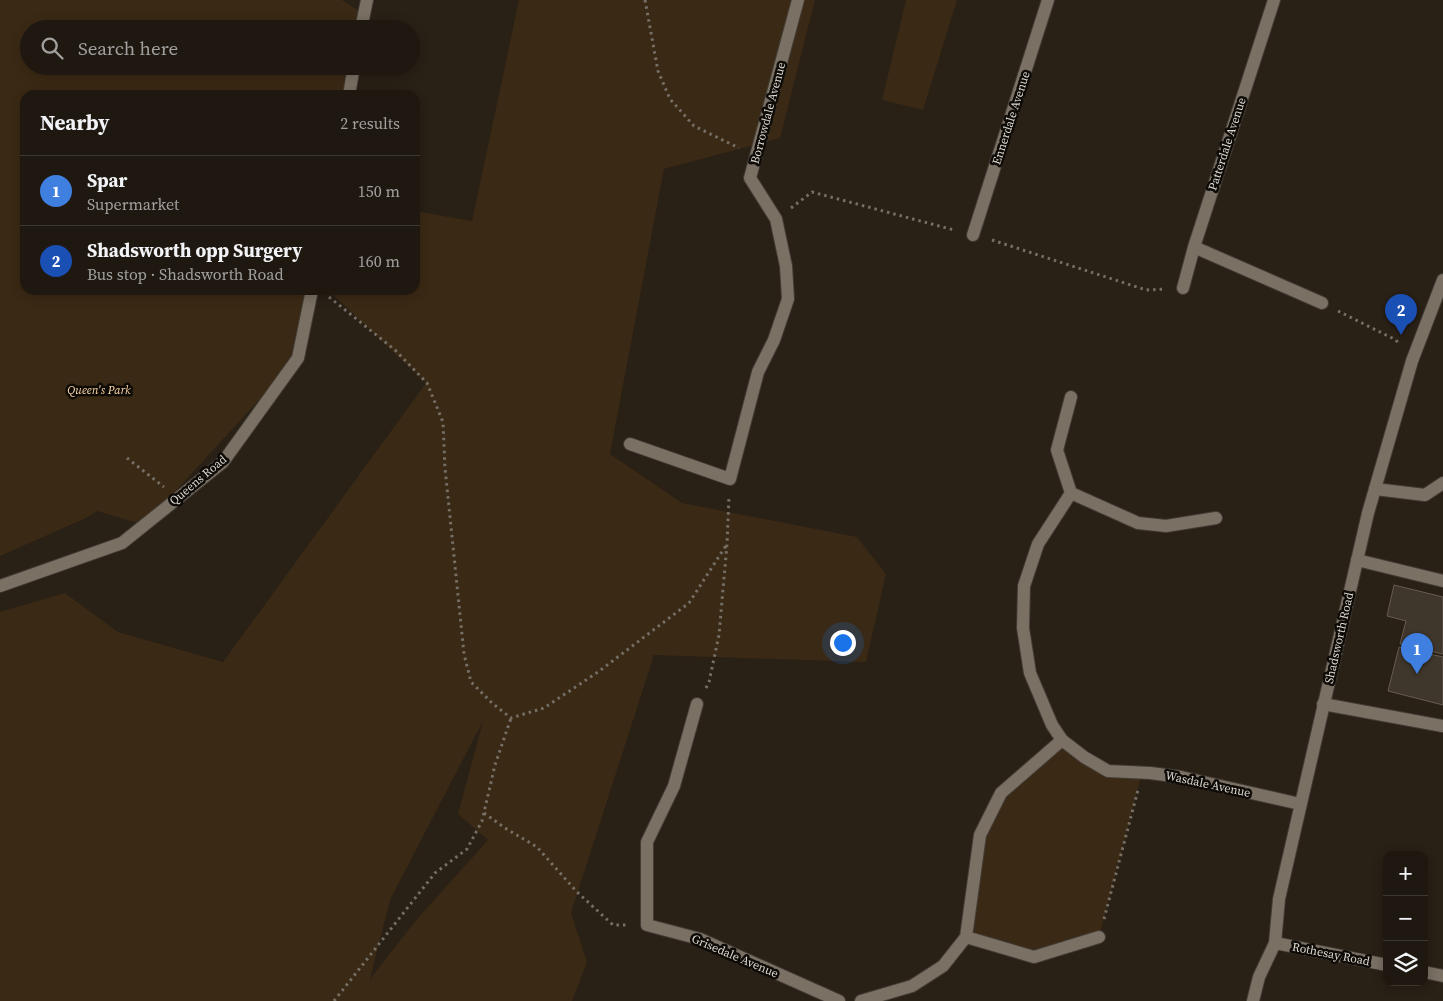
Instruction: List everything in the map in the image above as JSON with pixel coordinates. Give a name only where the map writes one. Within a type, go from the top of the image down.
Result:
[{"type":"street","points":[[364,20],[367,0]]},
{"type":"street","name":"Borrowdale Avenue","points":[[730,479],[758,372],[774,340],[788,299],[786,266],[776,219],[750,178],[798,0]]},
{"type":"street","name":"Ennerdale Avenue","points":[[974,236],[1048,0]]},
{"type":"street","name":"Patterdale Avenue","points":[[1183,288],[1194,247],[1274,0]]},
{"type":"street","points":[[350,90],[352,75]]},
{"type":"street","points":[[1194,247],[1322,303]]},
{"type":"street","name":"Shadsworth Road","points":[[1253,1001],[1259,977],[1275,943],[1279,899],[1375,489],[1412,361],[1443,280]]},
{"type":"street","name":"Queens Road","points":[[0,586],[122,543],[223,462],[298,358],[311,295]]},
{"type":"street","points":[[1071,397],[1057,450],[1071,492],[1138,524],[1166,526],[1216,518]]},
{"type":"street","points":[[630,444],[730,479]]},
{"type":"street","points":[[1375,489],[1425,495],[1443,483]]},
{"type":"street","name":"Wasdale Avenue","points":[[1071,492],[1038,544],[1024,586],[1023,628],[1030,673],[1052,725],[1062,740],[1084,757],[1108,771],[1181,777],[1300,804]]},
{"type":"street","points":[[1357,560],[1443,581]]},
{"type":"street","points":[[647,925],[647,842],[674,786],[697,704]]},
{"type":"street","points":[[1324,704],[1443,726]]},
{"type":"street","points":[[861,1001],[912,986],[943,966],[966,936],[980,835],[1001,793],[1062,740]]},
{"type":"street","name":"Grisedale Avenue","points":[[647,925],[700,939],[839,1001]]},
{"type":"street","points":[[966,936],[1034,957],[1099,937]]},
{"type":"street","name":"Rothesay Road","points":[[1275,943],[1383,964]]},
{"type":"street","points":[[1428,973],[1443,976]]},
{"type":"path","points":[[645,0],[658,71],[670,99],[694,126],[756,156]]},
{"type":"path","points":[[328,295],[395,350],[427,383],[443,422],[445,468],[464,654],[471,682],[511,718]]},
{"type":"path","points":[[1322,303],[1396,340],[1412,361]]},
{"type":"path","points":[[128,458],[178,498]]},
{"type":"path","points":[[697,704],[710,682],[719,635],[727,544],[730,479]]},
{"type":"path","points":[[511,718],[544,708],[598,672],[688,603],[727,544]]},
{"type":"path","points":[[334,1001],[435,873],[467,849],[482,822],[494,765],[511,718]]},
{"type":"path","points":[[1099,937],[1142,773]]},
{"type":"path","points":[[484,813],[537,847],[578,892],[613,925],[647,925]]},
{"type":"green space","name":"Queen's Park","points":[[0,0],[342,0],[364,14],[363,20],[20,20],[20,75],[352,75],[350,90],[20,90],[20,295],[310,295],[298,358],[144,525],[97,511],[86,518],[0,556]]},
{"type":"green space","points":[[519,0],[815,0],[780,138],[664,169],[610,454],[682,503],[857,537],[886,574],[866,662],[654,655],[571,913],[587,962],[572,1001],[0,1001],[0,612],[65,593],[118,632],[223,662],[426,383],[333,295],[420,295],[420,212],[472,221]],"holes":[[[483,721],[458,814],[488,840],[417,919],[370,979],[390,900]]]},
{"type":"green space","points":[[906,0],[957,0],[923,110],[882,100]]},
{"type":"green space","points":[[1062,740],[1108,771],[1142,773],[1099,937],[1034,957],[966,937],[979,846],[1001,793]]},
{"type":"building","points":[[1394,585],[1443,597],[1443,654],[1400,644],[1406,621],[1387,616]]},
{"type":"building","points":[[1399,647],[1443,657],[1443,705],[1388,691]]},
{"type":"place","name":"Shadsworth opp Surgery","points":[[1401,335]]},
{"type":"place","name":"Spar","points":[[1417,674]]}]
